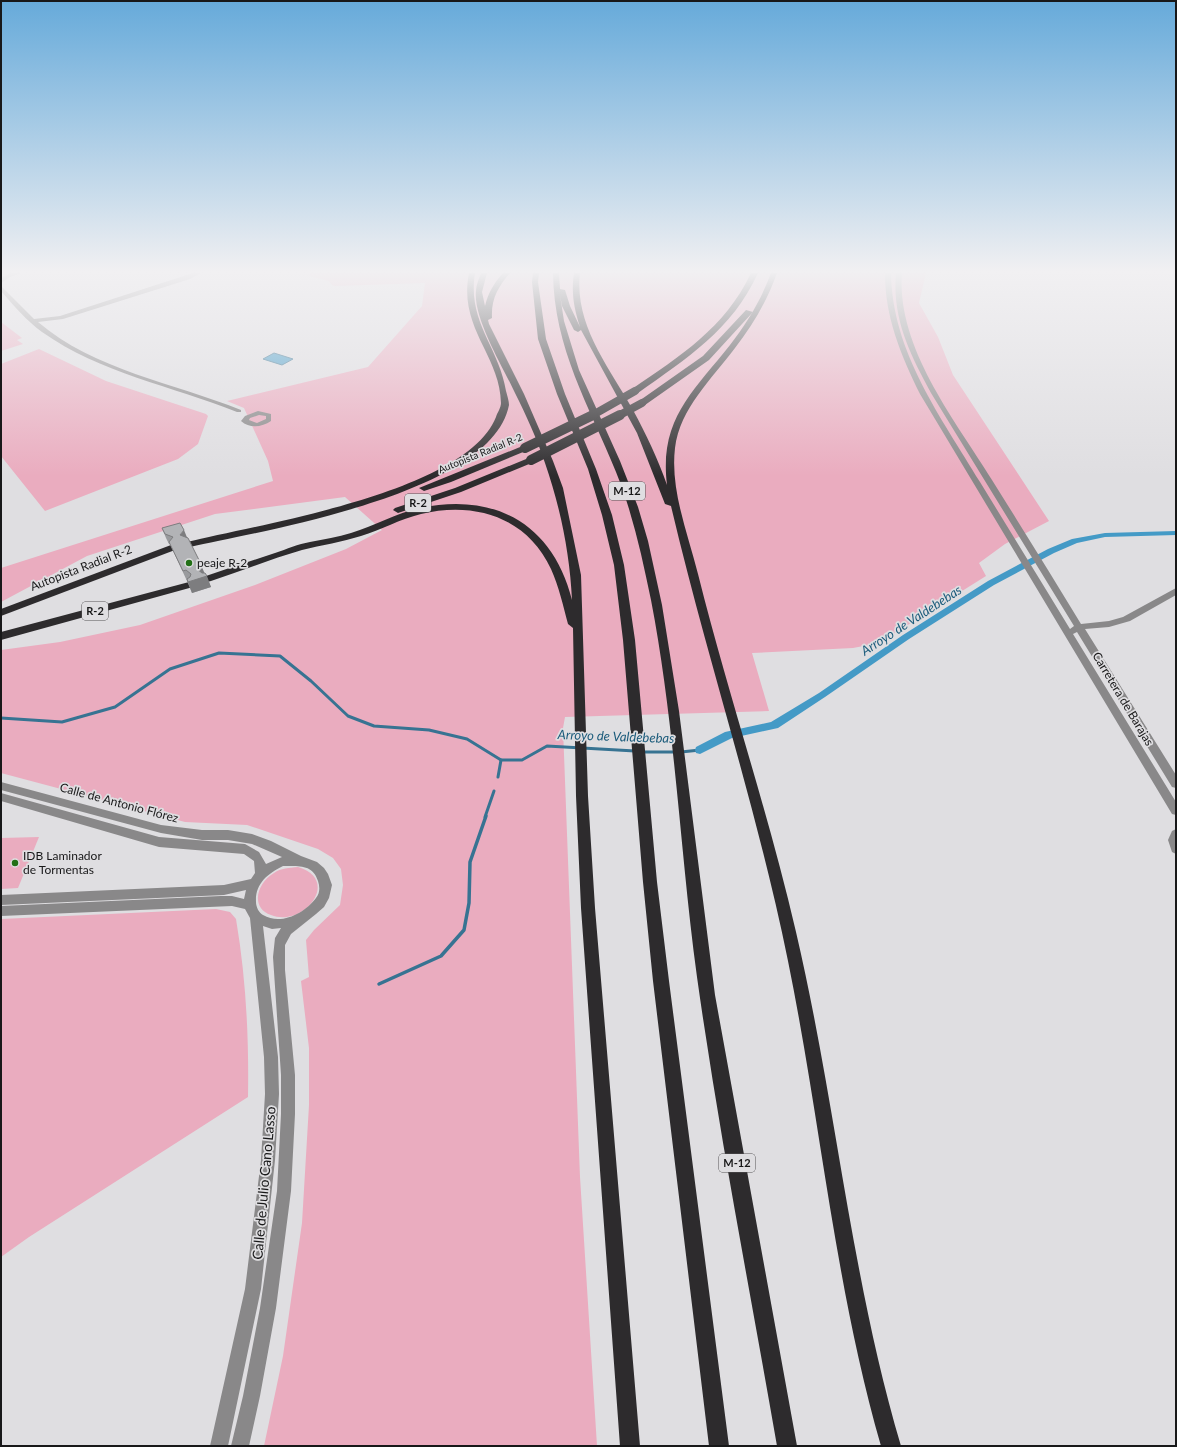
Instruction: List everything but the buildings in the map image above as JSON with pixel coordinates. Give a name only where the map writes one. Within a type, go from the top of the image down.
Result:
[{"type":"highway","points":[[330,512],[432,477],[464,459],[493,433],[503,413],[505,396],[501,378],[484,341]]},
{"type":"highway","points":[[493,341],[537,431],[549,461],[558,488],[576,575],[580,657],[582,796],[590,931],[630,1446]]},
{"type":"highway","points":[[494,341],[496,346]]},
{"type":"highway","name":"M-12","points":[[542,341],[561,394],[592,468],[607,515],[618,565],[629,640],[650,882],[719,1446]]},
{"type":"highway","name":"M-12","points":[[566,341],[571,357],[618,464],[634,509],[646,551],[656,599],[673,716],[705,978],[787,1446]]},
{"type":"highway","points":[[585,341],[616,388]]},
{"type":"highway","points":[[590,341],[637,424],[660,475],[696,585]]},
{"type":"highway","name":"Autopista Radial R-2","points":[[190,544],[398,496],[448,480],[525,448],[584,420],[635,391],[687,355],[703,341]]},
{"type":"highway","name":"R-2","points":[[207,579],[305,547],[401,509],[458,490],[531,460],[587,433],[642,403],[706,358],[723,341]]},
{"type":"highway","points":[[735,341],[688,402],[674,432],[670,449],[670,476],[696,585],[751,783],[789,931],[862,1336],[878,1405],[891,1446]]},
{"type":"highway","points":[[305,547],[367,531],[402,517],[434,509],[475,509],[506,517],[519,524],[534,536],[555,566],[568,601],[580,657]]},
{"type":"highway","name":"Autopista Radial R-2","points":[[1,613],[171,548]]},
{"type":"highway","name":"R-2","points":[[1,636],[188,585]]},
{"type":"street","points":[[62,341],[112,367],[210,399],[239,411],[267,414],[270,418],[265,423],[254,425],[246,423],[245,418],[239,411]]},
{"type":"street","name":"Carretera de Barajas","points":[[898,341],[923,394],[1176,811]]},
{"type":"street","name":"Carretera de Barajas","points":[[909,341],[914,354],[934,393],[1021,536],[1176,784]]},
{"type":"street","points":[[245,418],[254,413]]},
{"type":"street","points":[[1068,634],[1078,627],[1111,624],[1125,620],[1176,591]]},
{"type":"street","name":"Calle de Antonio Flórez","points":[[1,786],[161,829],[202,836],[228,835],[252,839],[267,844],[298,860]]},
{"type":"street","name":"Calle de Antonio Flórez","points":[[1,797],[159,842],[245,849],[254,853],[259,858],[261,873]]},
{"type":"street","points":[[1176,834],[1174,840],[1176,849]]},
{"type":"street","points":[[1,911],[222,900],[232,901],[252,911],[263,922],[273,924],[295,922],[317,907],[321,900],[325,886],[324,878],[315,866],[298,860],[279,863],[261,873],[253,883],[248,894],[252,911]]},
{"type":"street","points":[[1,900],[224,890],[253,883]]},
{"type":"street","name":"Calle de Julio Cano Lasso","points":[[219,1446],[253,1289],[268,1160],[272,1094],[271,1057],[267,1009],[252,911]]},
{"type":"street","name":"Calle de Julio Cano Lasso","points":[[240,1446],[273,1287],[280,1227],[289,1091],[284,1004],[278,960],[280,940],[295,922]]},
{"type":"shaded area","points":[[1,341],[18,341],[23,344],[1,351]]},
{"type":"shaded area","points":[[391,341],[939,341],[953,375],[1049,521],[1005,544],[979,563],[986,576],[879,643],[853,648],[752,653],[769,711],[565,717],[563,728],[580,1177],[597,1446],[264,1446],[283,1356],[302,1223],[309,1105],[309,1048],[301,981],[309,977],[306,940],[314,930],[340,905],[343,885],[341,869],[333,858],[318,849],[247,825],[185,822],[1,773],[1,650],[60,642],[140,625],[255,585],[346,549],[382,530],[345,497],[215,514],[87,556],[1,602],[1,568],[273,481],[268,461],[244,408],[227,401],[368,367]]},
{"type":"shaded area","points":[[39,349],[106,381],[206,414],[208,416],[198,444],[178,459],[45,511],[1,456],[1,364]]},
{"type":"shaded area","name":"IDB Laminador de Tormentas","points":[[39,837],[18,888],[1,889],[1,838]]},
{"type":"shaded area","points":[[298,867],[311,873],[317,882],[317,891],[313,901],[305,909],[295,915],[283,917],[271,915],[264,911],[258,901],[258,894],[264,882],[268,877],[279,870]]},
{"type":"shaded area","points":[[216,909],[230,912],[236,919],[246,1008],[248,1097],[29,1237],[1,1257],[1,919]]},
{"type":"water","points":[[274,353],[293,359],[282,365],[263,359]]},
{"type":"waterway","name":"Arroyo de Valdebebas","points":[[700,750],[729,735],[774,725],[822,695],[906,637],[991,583],[1051,551],[1075,541],[1105,535],[1176,533]]},
{"type":"waterway","name":"Arroyo de Valdebebas","points":[[1,718],[62,722],[115,707],[170,669],[219,653],[280,656],[311,681],[348,716],[374,726],[429,730],[467,739],[501,760]]},
{"type":"waterway","name":"Arroyo de Valdebebas","points":[[501,760],[522,760],[547,746],[635,751]]},
{"type":"waterway","name":"Arroyo de Valdebebas","points":[[681,752],[700,750]]},
{"type":"waterway","name":"Arroyo de Valdebebas","points":[[643,752],[675,752]]},
{"type":"waterway","points":[[498,777],[501,760]]},
{"type":"waterway","points":[[485,817],[494,791]]},
{"type":"waterway","points":[[379,984],[441,956],[464,930],[469,903],[470,862],[486,816]]},
{"type":"place","name":"peaje R-2","points":[[189,563]]},
{"type":"place","name":"IDB Laminador de Tormentas","points":[[15,863]]}]
